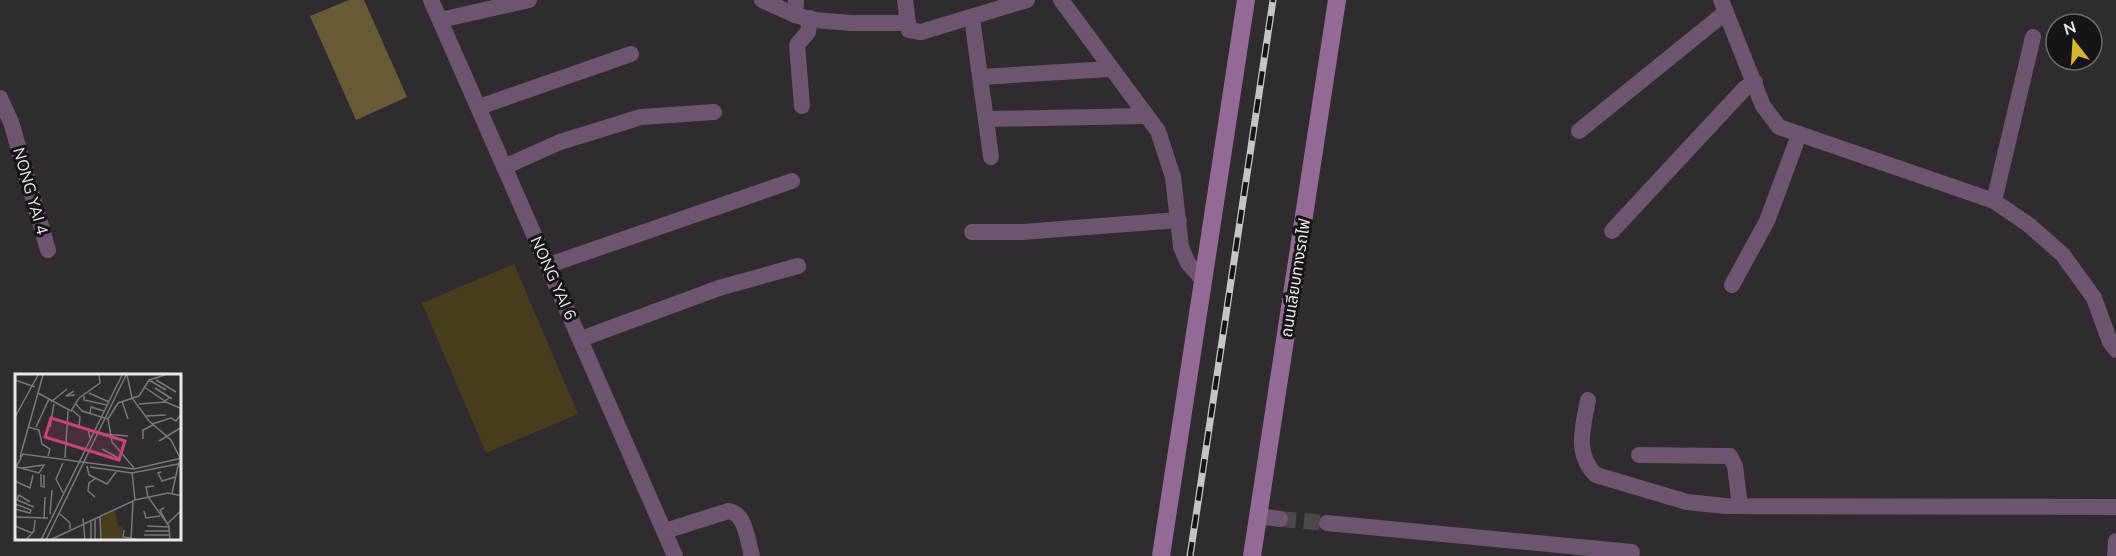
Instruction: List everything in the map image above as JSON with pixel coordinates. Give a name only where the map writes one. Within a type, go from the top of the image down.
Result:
[{"type":"street","name":"NONG YAI 6","points":[[431,0],[675,556]]},
{"type":"street","points":[[440,20],[529,0]]},
{"type":"street","points":[[762,0],[851,23],[906,23]]},
{"type":"street","points":[[905,0],[906,23],[909,30],[921,32],[1027,0]]},
{"type":"street","points":[[1061,0],[1158,131],[1167,151],[1179,220],[1181,247],[1188,263],[1203,280]]},
{"type":"street","points":[[1161,556],[1246,0]]},
{"type":"street","name":"ถนนเลียบทางรถไฟ","points":[[1252,556],[1337,0]]},
{"type":"street","points":[[1579,131],[1724,6],[1763,106],[1779,127],[1994,201],[2029,225],[2063,255],[2094,298],[2110,342],[2116,350]]},
{"type":"street","points":[[800,11],[808,32],[797,45],[802,106]]},
{"type":"street","points":[[972,18],[991,157]]},
{"type":"street","points":[[1994,201],[2033,38]]},
{"type":"street","points":[[479,107],[631,54]]},
{"type":"street","points":[[981,77],[1110,69]]},
{"type":"street","points":[[1612,231],[1745,88],[1755,82]]},
{"type":"street","name":"NONG YAI 4","points":[[0,98],[11,122],[48,250]]},
{"type":"street","points":[[504,167],[560,142],[640,117],[714,112]]},
{"type":"street","points":[[986,119],[1145,116]]},
{"type":"street","points":[[1732,285],[1767,220],[1799,135]]},
{"type":"street","points":[[549,265],[792,181]]},
{"type":"street","points":[[972,232],[1022,232],[1179,220]]},
{"type":"street","points":[[581,339],[719,288],[798,266]]},
{"type":"street","points":[[1588,400],[1581,450],[1586,466],[1596,475],[1687,502],[1740,506],[2116,507]]},
{"type":"street","points":[[1639,454],[1730,456],[1735,466],[1740,506]]},
{"type":"street","points":[[665,531],[728,511],[735,512],[741,517],[752,556]]},
{"type":"street","points":[[1258,516],[1280,519]]},
{"type":"street","points":[[1327,523],[1632,552]]},
{"type":"street","points":[[2115,556],[2116,541]]},
{"type":"shaded area","points":[[349,0],[364,0],[407,97],[356,120],[310,16]]},
{"type":"shaded area","points":[[514,264],[578,414],[486,453],[422,303]]},
{"type":"tunnel","points":[[1280,519],[1327,523]]},
{"type":"railway","points":[[1190,556],[1273,0]]}]
